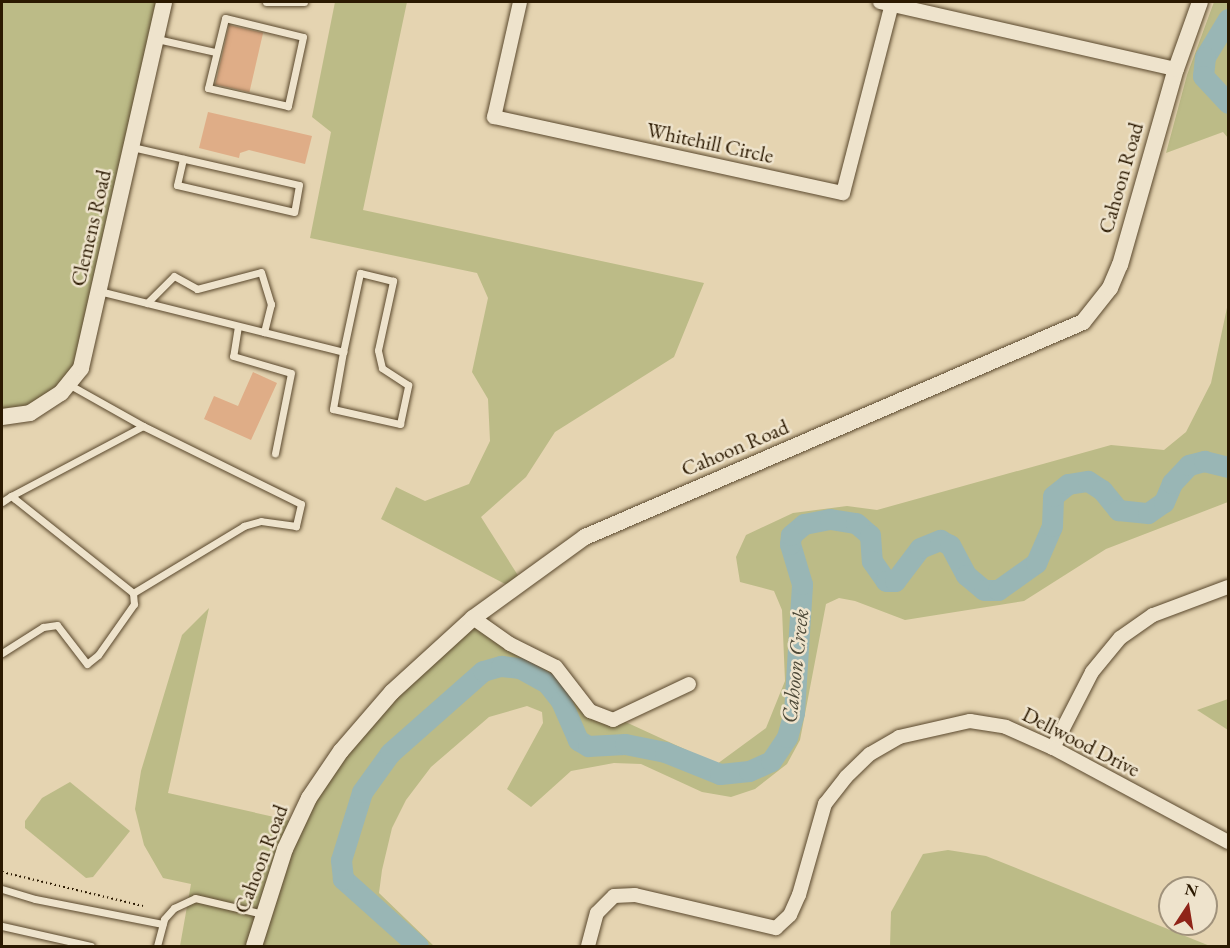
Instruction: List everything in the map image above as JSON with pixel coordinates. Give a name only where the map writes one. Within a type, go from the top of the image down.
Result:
[{"type":"street","name":"Clemens Road","points":[[2,417],[30,412],[70,385],[81,368],[164,2]]},
{"type":"street","name":"Whitehill Circle","points":[[520,2],[494,117],[843,193],[886,3]]},
{"type":"street","name":"Cahoon Road","points":[[254,946],[285,849],[304,808],[341,751],[392,692],[473,618],[585,537],[1083,322],[1110,288],[1120,265],[1176,69],[1200,2]]},
{"type":"street","points":[[886,3],[1176,69]]},
{"type":"street","points":[[1053,748],[1092,672],[1120,638],[1153,615],[1228,587]]},
{"type":"street","points":[[473,618],[510,644],[556,667],[590,711],[613,720],[689,684]]},
{"type":"street","name":"Dellwood Drive","points":[[588,946],[597,913],[614,896],[635,895],[776,928],[790,915],[799,895],[825,804],[870,754],[899,737],[970,721],[1006,727],[1053,748],[1228,842]]},
{"type":"lane","points":[[266,2],[304,2]]},
{"type":"lane","points":[[225,18],[300,34],[304,40],[291,102],[285,107],[211,92],[207,84],[215,52],[225,18]]},
{"type":"lane","points":[[157,39],[215,52]]},
{"type":"lane","points":[[132,147],[299,185],[294,212],[177,185],[183,159]]},
{"type":"lane","points":[[147,303],[174,276],[197,290],[261,272],[271,304],[264,332]]},
{"type":"lane","points":[[360,273],[393,281],[378,350],[382,368],[408,385],[400,424],[333,409],[343,352],[360,273]]},
{"type":"lane","points":[[99,291],[343,352]]},
{"type":"lane","points":[[238,326],[233,356],[291,373],[275,453]]},
{"type":"lane","points":[[70,385],[143,426],[297,499],[303,510],[296,526],[261,521],[244,526],[133,593]]},
{"type":"lane","points":[[2,502],[143,426]]},
{"type":"lane","points":[[11,496],[133,593]]},
{"type":"lane","points":[[2,653],[43,627],[57,624],[87,664],[98,655],[131,611],[133,593]]},
{"type":"lane","points":[[2,889],[35,899],[163,924]]},
{"type":"lane","points":[[157,946],[163,924],[174,908],[195,898],[263,914]]},
{"type":"lane","points":[[2,926],[91,946]]},
{"type":"path","points":[[2,872],[143,906]]},
{"type":"shaded area","points":[[2,2],[157,2],[76,365],[61,386],[28,408],[2,411]]},
{"type":"shaded area","points":[[335,2],[407,2],[363,210],[704,283],[674,357],[555,432],[526,477],[481,517],[519,577],[507,585],[381,519],[396,487],[425,501],[469,484],[490,441],[488,399],[472,372],[488,298],[477,273],[310,238],[331,132],[312,117]]},
{"type":"shaded area","points":[[1214,2],[1228,2],[1228,138],[1223,132],[1166,153],[1187,75]]},
{"type":"shaded area","points":[[1228,303],[1228,502],[1106,549],[1024,601],[905,620],[855,601],[839,598],[826,604],[800,740],[787,764],[755,789],[731,797],[702,792],[641,764],[614,763],[571,771],[531,807],[507,789],[543,723],[542,712],[527,706],[489,717],[431,767],[406,800],[392,828],[379,893],[434,946],[180,946],[191,884],[163,878],[144,845],[135,809],[141,771],[182,635],[209,608],[168,793],[292,821],[313,784],[473,612],[518,641],[593,707],[717,764],[766,728],[785,681],[782,610],[774,591],[740,582],[736,557],[746,535],[793,513],[847,506],[877,510],[1111,445],[1164,450],[1186,432],[1211,383]]},
{"type":"shaded area","points":[[1228,699],[1228,730],[1197,710]]},
{"type":"shaded area","points":[[70,782],[130,831],[93,877],[86,878],[25,828],[25,821],[42,798]]},
{"type":"shaded area","points":[[948,850],[986,856],[1158,925],[1158,936],[1185,936],[1210,946],[890,946],[891,912],[923,854]]},
{"type":"building","points":[[229,25],[263,33],[249,92],[215,84]]},
{"type":"building","points":[[208,112],[312,136],[305,164],[249,150],[240,153],[239,158],[199,148]]},
{"type":"building","points":[[253,372],[277,383],[251,440],[204,419],[214,396],[238,406]]},
{"type":"waterway","name":"Cahoon Creek","points":[[1228,19],[1205,57],[1203,76],[1228,103]]},
{"type":"waterway","name":"Cahoon Creek","points":[[418,946],[343,879],[341,860],[362,792],[390,753],[483,671],[501,666],[520,668],[547,683],[561,701],[578,740],[588,746],[625,744],[665,752],[720,774],[749,771],[771,761],[787,737],[794,712],[802,584],[790,544],[791,535],[804,524],[830,519],[856,523],[870,535],[872,561],[886,581],[895,581],[920,548],[940,540],[950,545],[966,575],[984,590],[998,590],[1036,563],[1052,526],[1053,496],[1068,484],[1088,481],[1102,490],[1118,510],[1148,513],[1164,502],[1172,483],[1189,465],[1204,461],[1228,467]]}]
